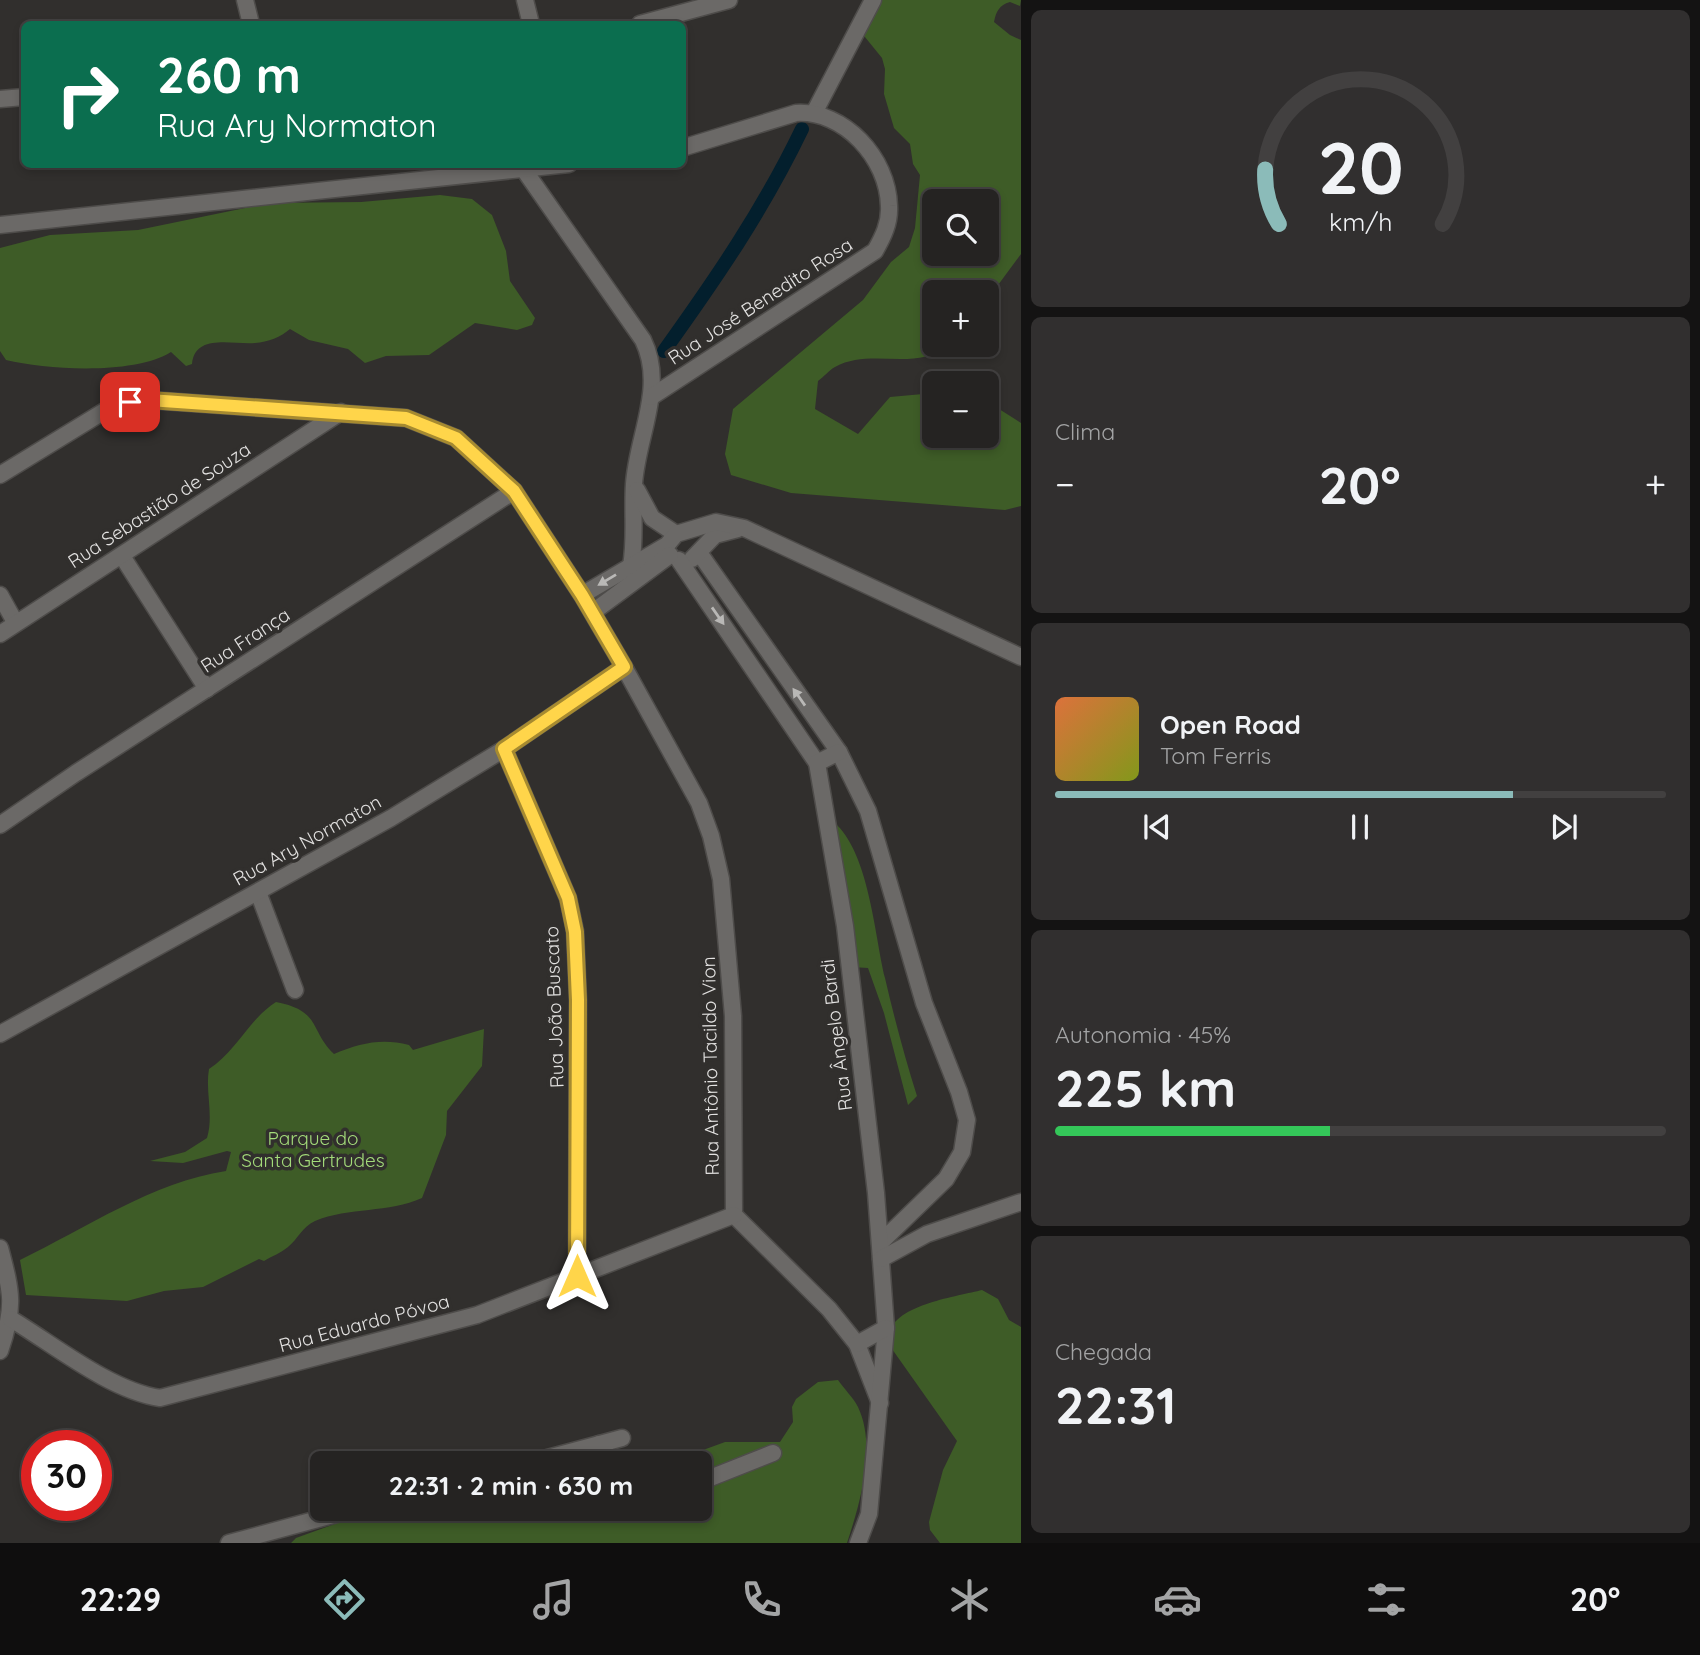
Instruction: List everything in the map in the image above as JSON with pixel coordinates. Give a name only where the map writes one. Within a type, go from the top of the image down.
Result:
[{"type":"street","points":[[245,0],[250,21]]},
{"type":"street","points":[[525,0],[530,21]]},
{"type":"street","points":[[651,21],[729,0]]},
{"type":"street","points":[[686,147],[808,113],[873,0]]},
{"type":"street","points":[[0,99],[21,97]]},
{"type":"street","name":"Rua José Benedito Rosa","points":[[651,397],[875,251],[886,230],[889,205],[881,174],[858,137],[833,118],[808,113]]},
{"type":"street","points":[[0,225],[513,168]]},
{"type":"street","points":[[523,168],[643,340],[652,358],[651,397],[634,483],[631,566]]},
{"type":"street","name":"Rua Antônio Tacildo Vion","points":[[0,475],[79,424],[111,407],[149,400],[406,418],[437,429],[473,452],[514,491],[593,612],[699,803],[711,836],[720,879],[733,1016],[734,1215]]},
{"type":"street","name":"Rua Sebastião de Souza","points":[[0,634],[341,412]]},
{"type":"street","points":[[634,483],[652,519],[690,560],[720,532],[744,528]]},
{"type":"street","name":"Rua França","points":[[0,825],[514,491]]},
{"type":"street","points":[[634,509],[649,530],[674,544],[817,763],[839,752]]},
{"type":"street","points":[[582,595],[716,522],[744,528],[1021,657]]},
{"type":"street","points":[[593,612],[674,544],[695,538],[700,552],[839,752],[868,811],[925,1003],[967,1120],[962,1152],[946,1180],[880,1251]]},
{"type":"street","points":[[122,556],[207,689]]},
{"type":"street","points":[[0,595],[15,622]]},
{"type":"street","name":"Rua Ary Normaton","points":[[0,1034],[391,818],[504,749],[624,667]]},
{"type":"street","name":"Rua João Buscato","points":[[504,749],[568,898],[575,932],[578,1000],[577,1276]]},
{"type":"street","name":"Rua Ângelo Bardi","points":[[817,763],[845,926],[886,1328],[869,1514],[858,1543]]},
{"type":"street","points":[[258,892],[295,989]]},
{"type":"street","points":[[880,1251],[1021,1202]]},
{"type":"street","points":[[734,1215],[829,1309],[857,1344],[880,1403]]},
{"type":"street","name":"Rua Eduardo Póvoa","points":[[11,1319],[114,1382],[139,1395],[160,1398],[477,1315],[734,1215]]},
{"type":"street","points":[[0,1248],[10,1285],[11,1319],[0,1351]]},
{"type":"street","points":[[857,1344],[886,1328]]},
{"type":"street","points":[[573,1451],[622,1438]]},
{"type":"street","points":[[599,1444],[605,1451]]},
{"type":"street","points":[[712,1477],[773,1453]]},
{"type":"street","points":[[229,1543],[311,1521]]},
{"type":"green space","points":[[869,0],[1021,0],[1020,6],[1010,2],[1001,7],[994,22],[1021,40],[1021,254],[999,284],[999,280],[922,280],[922,357],[864,359],[835,367],[818,381],[815,409],[858,434],[890,397],[922,394],[922,448],[999,448],[999,409],[1021,423],[1021,506],[1005,510],[791,493],[731,475],[725,454],[733,409],[863,300],[891,262],[909,247],[915,228],[920,175],[913,164],[910,144],[894,128],[884,94],[885,69],[882,58],[856,26]]},
{"type":"green space","points":[[440,195],[472,199],[492,215],[506,251],[510,281],[535,318],[532,325],[517,330],[475,323],[429,355],[386,356],[365,363],[348,349],[309,340],[290,329],[278,337],[260,342],[207,344],[195,354],[192,364],[186,366],[171,352],[136,364],[67,368],[6,360],[0,351],[0,248],[50,235],[138,230],[269,203],[361,202]]},
{"type":"green space","points":[[830,819],[854,849],[868,892],[888,993],[917,1096],[908,1105],[884,1013],[868,968],[852,967]]},
{"type":"green space","name":"Parque do Santa Gertrudes","points":[[276,1002],[291,1006],[308,1016],[334,1054],[362,1044],[380,1042],[409,1045],[413,1050],[484,1029],[482,1066],[447,1111],[446,1135],[422,1198],[396,1206],[341,1214],[315,1221],[282,1251],[264,1261],[259,1259],[203,1287],[164,1291],[127,1301],[26,1295],[20,1260],[146,1196],[172,1185],[226,1171],[231,1152],[227,1151],[183,1163],[150,1161],[185,1152],[207,1138],[210,1121],[209,1069],[227,1054],[266,1009]]},
{"type":"green space","points":[[982,1290],[998,1299],[1009,1320],[1021,1327],[1021,1543],[940,1543],[930,1530],[929,1522],[943,1470],[957,1441],[892,1349],[890,1333],[894,1323],[915,1309]]},
{"type":"green space","points":[[838,1380],[854,1400],[864,1423],[864,1475],[847,1543],[291,1543],[296,1538],[343,1521],[712,1521],[712,1451],[700,1451],[725,1442],[780,1442],[793,1422],[792,1407],[796,1399],[818,1382]]},
{"type":"waterway","points":[[664,351],[738,243],[802,129]]},
{"type":"route","points":[[130,402],[149,400],[406,418],[456,438],[514,491],[582,595],[624,667],[504,749],[568,898],[575,932],[578,1000],[577,1276]]}]
